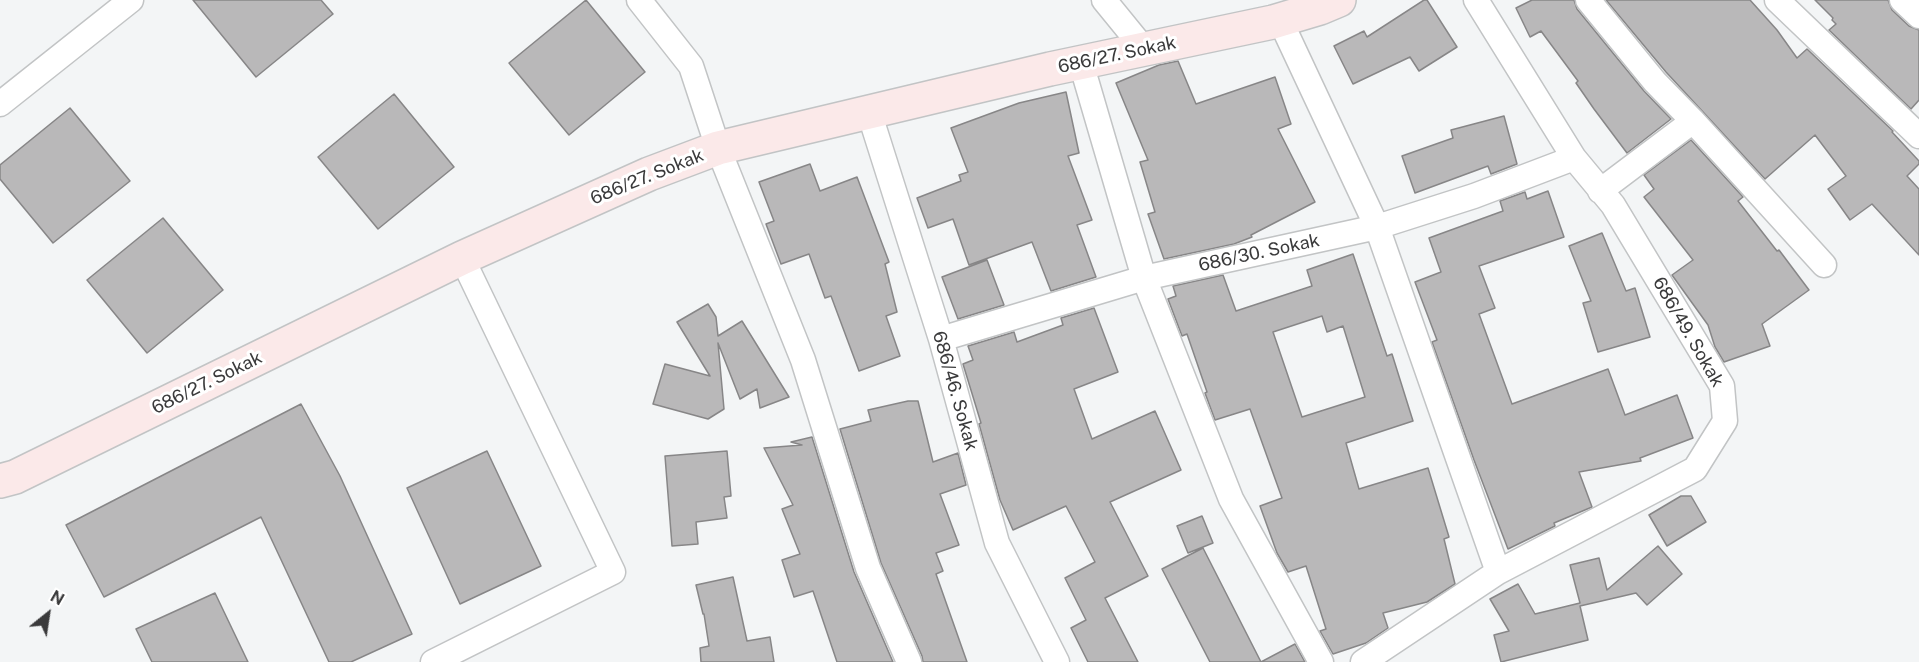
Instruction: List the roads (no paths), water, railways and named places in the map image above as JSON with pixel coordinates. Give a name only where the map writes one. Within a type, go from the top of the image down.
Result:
[{"type":"street","points":[[0,104],[131,0]]},
{"type":"street","points":[[639,0],[691,66],[718,148],[803,360],[868,568],[909,662]]},
{"type":"street","points":[[1104,0],[1144,49]]},
{"type":"street","name":"686/49. Sokak","points":[[1363,662],[1498,572],[1695,468],[1725,421],[1722,386],[1612,205],[1574,158],[1476,0]]},
{"type":"street","points":[[1588,0],[1655,82],[1824,265]]},
{"type":"street","points":[[1777,0],[1919,135]]},
{"type":"street","points":[[1902,0],[1919,16]]},
{"type":"street","name":"686/27. Sokak","points":[[0,481],[15,477],[462,258],[649,174],[718,148],[1050,69],[1280,20],[1324,3]]},
{"type":"street","points":[[1280,20],[1377,227],[1498,572]]},
{"type":"street","points":[[1081,63],[1144,278],[1231,499],[1321,662]]},
{"type":"street","name":"686/46. Sokak","points":[[869,112],[941,339],[997,543],[1057,662]]},
{"type":"street","points":[[1600,191],[1693,121]]},
{"type":"street","name":"686/30. Sokak","points":[[941,339],[1144,278],[1377,227],[1474,196],[1574,158]]},
{"type":"street","points":[[433,662],[614,572],[462,258]]}]
